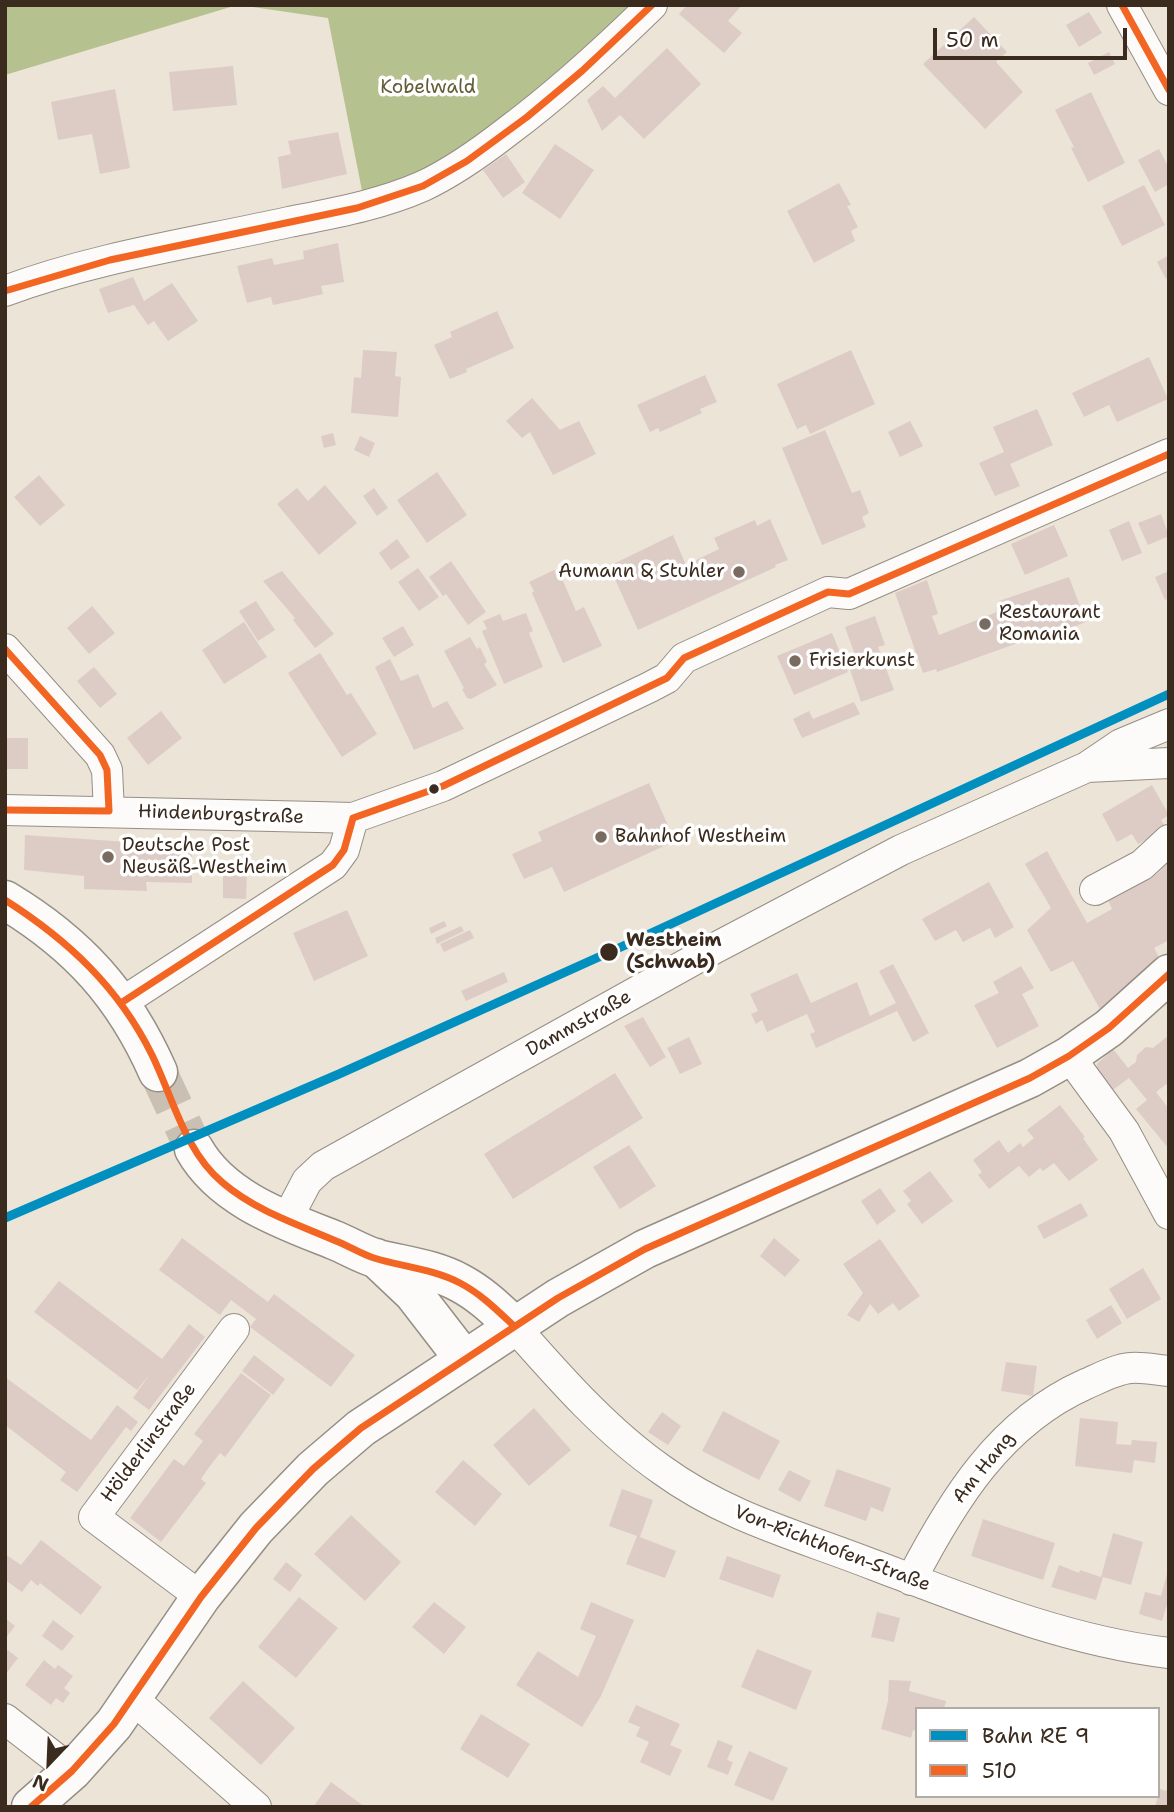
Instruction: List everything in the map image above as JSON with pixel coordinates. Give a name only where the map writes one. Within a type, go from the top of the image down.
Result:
[{"type":"street","points":[[5,291],[101,262],[365,206],[425,185],[479,152],[547,100],[583,71],[652,5]]},
{"type":"street","points":[[1122,5],[1169,90]]},
{"type":"street","name":"Hindenburgstraße","points":[[5,810],[354,818],[443,786],[667,678],[684,658],[828,592],[849,594],[1169,454]]},
{"type":"street","points":[[5,649],[100,755],[107,770],[109,811]]},
{"type":"street","name":"Dammstraße","points":[[286,1221],[307,1181],[323,1166],[718,947],[901,850],[1087,767],[1121,744],[1169,724]]},
{"type":"street","name":"Dammstraße","points":[[1087,767],[1169,763]]},
{"type":"street","points":[[121,1003],[333,865],[344,850],[354,818]]},
{"type":"street","points":[[1095,890],[1142,865],[1169,839]]},
{"type":"street","points":[[5,900],[34,917],[75,951],[121,1003],[139,1032],[158,1072]]},
{"type":"street","points":[[31,1807],[72,1771],[114,1724],[201,1597],[256,1528],[313,1469],[361,1428],[558,1298],[645,1249],[989,1097],[1069,1056],[1109,1028],[1169,974]]},
{"type":"street","points":[[1069,1056],[1125,1130],[1169,1214]]},
{"type":"street","points":[[194,1149],[213,1176],[262,1209],[376,1258],[408,1265],[458,1282],[496,1308],[514,1326]]},
{"type":"street","points":[[376,1258],[413,1293],[464,1359]]},
{"type":"street","name":"Von-Richthofen-Straße","points":[[514,1326],[632,1447],[686,1486],[747,1519],[1040,1624],[1123,1646],[1169,1653]]},
{"type":"street","name":"Hölderlinstraße","points":[[201,1597],[94,1517],[234,1329]]},
{"type":"street","name":"Am Hang","points":[[911,1580],[951,1508],[986,1460],[1018,1427],[1046,1406],[1108,1375],[1130,1368],[1169,1371]]},
{"type":"street","points":[[133,1699],[256,1807]]},
{"type":"street","points":[[5,1719],[72,1771]]},
{"type":"green space","points":[[5,5],[237,5],[5,75]]},
{"type":"green space","name":"Kobelwald","points":[[239,5],[652,5],[547,101],[365,206],[328,18]]},
{"type":"building","points":[[687,5],[742,5],[728,21],[742,33],[724,53],[679,14]]},
{"type":"building","points":[[1089,12],[1102,33],[1079,47],[1066,25]]},
{"type":"building","points":[[974,17],[1007,52],[996,62],[1023,92],[985,129],[923,64]]},
{"type":"building","points":[[667,48],[701,84],[644,139],[620,115],[602,131],[587,100],[603,86],[615,98]]},
{"type":"building","points":[[1109,52],[1115,64],[1094,75],[1088,63]]},
{"type":"building","points":[[233,66],[237,105],[173,111],[169,72]]},
{"type":"building","points":[[115,89],[130,168],[100,174],[92,134],[58,140],[51,102]]},
{"type":"building","points":[[1091,92],[1125,163],[1088,182],[1055,110]]},
{"type":"building","points":[[338,132],[347,174],[282,189],[278,157],[291,154],[288,141]]},
{"type":"building","points":[[555,144],[594,170],[560,219],[522,193]]},
{"type":"building","points":[[1159,149],[1169,168],[1169,184],[1155,192],[1138,160]]},
{"type":"building","points":[[506,154],[525,182],[503,198],[483,170]]},
{"type":"building","points":[[839,183],[851,205],[847,206],[858,227],[851,231],[855,241],[814,263],[787,211]]},
{"type":"building","points":[[1144,185],[1165,225],[1122,246],[1102,206]]},
{"type":"building","points":[[338,243],[344,282],[321,286],[323,294],[297,300],[273,305],[271,297],[247,303],[237,266],[272,258],[274,265],[304,259],[303,251]]},
{"type":"building","points":[[1169,255],[1169,278],[1166,279],[1157,262]]},
{"type":"building","points":[[133,277],[144,301],[172,283],[198,321],[168,341],[154,321],[148,325],[134,305],[108,313],[99,289]]},
{"type":"building","points":[[497,311],[514,348],[450,379],[434,345],[452,337],[450,332]]},
{"type":"building","points":[[363,350],[397,352],[395,376],[401,377],[398,417],[351,413],[354,377],[361,378]]},
{"type":"building","points":[[851,350],[875,404],[810,434],[806,425],[797,429],[777,384]]},
{"type":"building","points":[[1149,357],[1168,399],[1117,422],[1109,405],[1084,417],[1072,393]]},
{"type":"building","points":[[705,375],[717,402],[700,409],[702,413],[660,432],[658,428],[650,432],[637,405]]},
{"type":"building","points":[[532,398],[560,430],[579,421],[596,454],[553,475],[530,432],[522,438],[506,421]]},
{"type":"building","points":[[1037,409],[1053,445],[1010,464],[1020,486],[995,496],[979,463],[1004,452],[993,427]]},
{"type":"building","points":[[910,421],[923,446],[900,457],[888,432]]},
{"type":"building","points":[[825,430],[852,493],[860,490],[869,513],[862,517],[866,527],[822,545],[782,448]]},
{"type":"building","points":[[333,433],[336,445],[324,448],[321,436]]},
{"type":"building","points":[[360,436],[375,443],[369,457],[354,450]]},
{"type":"building","points":[[437,472],[467,515],[427,543],[397,500]]},
{"type":"building","points":[[39,475],[65,505],[40,526],[14,497]]},
{"type":"building","points":[[325,485],[357,523],[319,555],[277,504],[297,488],[308,501]]},
{"type":"building","points":[[374,488],[388,508],[377,516],[363,496]]},
{"type":"building","points":[[1161,514],[1169,536],[1148,545],[1138,523]]},
{"type":"building","points":[[770,519],[788,560],[638,630],[609,566],[673,535],[686,565],[719,549],[714,538],[755,520],[757,526]]},
{"type":"building","points":[[1129,521],[1142,553],[1122,561],[1109,530]]},
{"type":"building","points":[[1054,525],[1068,556],[1025,575],[1011,544]]},
{"type":"building","points":[[397,539],[410,557],[391,570],[379,553]]},
{"type":"building","points":[[451,561],[486,612],[468,625],[446,594],[443,596],[429,577]]},
{"type":"building","points":[[418,568],[439,597],[419,611],[398,582]]},
{"type":"building","points":[[554,570],[560,574],[576,611],[584,607],[602,646],[563,663],[529,582]]},
{"type":"building","points":[[282,571],[334,634],[315,648],[293,620],[295,618],[263,581]]},
{"type":"building","points":[[1169,571],[1169,598],[1165,600],[1155,577]]},
{"type":"building","points":[[1069,577],[1086,622],[1034,642],[1032,638],[937,672],[936,669],[923,673],[895,593],[927,580],[938,614],[932,616],[939,635],[1002,610],[999,601]]},
{"type":"building","points":[[256,601],[275,630],[258,641],[239,611]]},
{"type":"building","points":[[92,606],[115,633],[89,654],[67,628]]},
{"type":"building","points":[[526,613],[533,631],[529,633],[543,667],[504,684],[482,631],[487,629],[483,621],[500,614],[503,621]]},
{"type":"building","points":[[875,616],[885,645],[878,647],[894,690],[861,702],[846,658],[855,655],[845,627]]},
{"type":"building","points":[[244,622],[267,657],[224,684],[202,650]]},
{"type":"building","points":[[403,626],[414,645],[394,657],[382,638]]},
{"type":"building","points":[[832,633],[848,672],[794,695],[777,656]]},
{"type":"building","points":[[470,637],[477,649],[480,647],[487,662],[484,664],[497,685],[471,699],[467,698],[444,651]]},
{"type":"building","points":[[320,653],[347,695],[351,693],[377,734],[342,757],[288,673]]},
{"type":"building","points":[[390,659],[401,681],[418,674],[433,708],[447,701],[464,729],[414,750],[375,667]]},
{"type":"building","points":[[94,667],[117,694],[100,708],[77,681]]},
{"type":"building","points":[[854,702],[860,714],[802,738],[793,719],[809,711],[813,719]]},
{"type":"building","points":[[161,711],[182,738],[148,765],[127,738]]},
{"type":"building","points":[[5,738],[28,738],[28,769],[5,769]]},
{"type":"building","name":"Bahnhof Westheim","points":[[649,783],[675,841],[564,892],[552,867],[524,879],[512,854],[542,841],[538,832]]},
{"type":"building","points":[[1152,785],[1169,815],[1161,820],[1166,828],[1138,844],[1132,834],[1117,842],[1102,814]]},
{"type":"building","name":"Deutsche Post Neusäß-Westheim","points":[[25,835],[143,843],[142,839],[192,839],[192,883],[146,882],[147,891],[84,889],[84,876],[24,870]]},
{"type":"building","points":[[1047,851],[1087,923],[1112,909],[1108,900],[1158,873],[1169,861],[1169,940],[1154,948],[1159,957],[1100,1009],[1073,961],[1051,972],[1027,930],[1051,908],[1025,864]]},
{"type":"building","points":[[223,874],[247,874],[246,899],[223,898]]},
{"type":"building","points":[[989,882],[1014,927],[995,938],[990,928],[963,942],[956,930],[935,941],[922,919]]},
{"type":"building","points":[[347,910],[368,956],[314,981],[293,933]]},
{"type":"building","points":[[444,921],[447,926],[431,934],[429,928]]},
{"type":"building","points":[[461,926],[464,931],[437,944],[435,938]]},
{"type":"building","points":[[470,930],[474,938],[444,952],[440,944]]},
{"type":"building","points":[[893,964],[929,1033],[913,1042],[897,1011],[816,1048],[810,1034],[815,1032],[807,1014],[767,1032],[762,1020],[756,1024],[751,1014],[758,1011],[750,994],[797,973],[811,1003],[857,982],[870,1016],[896,1003],[879,971]]},
{"type":"building","points":[[1021,966],[1034,988],[1022,994],[1039,1026],[997,1048],[974,1005],[999,993],[993,982]]},
{"type":"building","points":[[504,972],[508,982],[466,1001],[461,991]]},
{"type":"building","points":[[643,1017],[666,1057],[650,1067],[624,1026]]},
{"type":"building","points":[[1169,1035],[1169,1082],[1156,1092],[1169,1109],[1169,1149],[1136,1109],[1147,1100],[1129,1078],[1110,1092],[1095,1074],[1097,1064],[1113,1049],[1128,1068],[1136,1062],[1137,1055],[1146,1047],[1153,1048]]},
{"type":"building","points":[[689,1037],[702,1064],[680,1074],[667,1048]]},
{"type":"building","points":[[615,1073],[643,1118],[513,1199],[484,1154]]},
{"type":"building","points":[[1060,1105],[1085,1137],[1083,1138],[1098,1160],[1069,1181],[1054,1163],[1043,1171],[1040,1168],[1029,1177],[1019,1166],[989,1189],[978,1175],[982,1172],[973,1160],[999,1140],[1008,1153],[1020,1143],[1023,1147],[1034,1138],[1027,1130]]},
{"type":"building","points":[[629,1145],[656,1186],[620,1209],[593,1167]]},
{"type":"building","points":[[930,1171],[953,1201],[922,1224],[907,1204],[911,1201],[903,1191]]},
{"type":"building","points":[[880,1188],[896,1211],[877,1225],[861,1201]]},
{"type":"building","points":[[1081,1203],[1088,1216],[1044,1239],[1037,1226]]},
{"type":"building","points":[[182,1238],[268,1302],[274,1294],[355,1355],[331,1387],[250,1327],[256,1319],[231,1300],[220,1315],[159,1270]]},
{"type":"building","points":[[774,1238],[800,1260],[785,1277],[760,1256]]},
{"type":"building","points":[[880,1239],[920,1296],[899,1311],[893,1303],[878,1314],[870,1304],[859,1322],[847,1315],[863,1293],[843,1264]]},
{"type":"building","points":[[1143,1268],[1161,1299],[1127,1319],[1109,1289]]},
{"type":"building","points":[[59,1281],[162,1359],[189,1324],[205,1337],[149,1410],[133,1398],[150,1374],[137,1390],[34,1312]]},
{"type":"building","points":[[1111,1305],[1122,1323],[1097,1339],[1086,1320]]},
{"type":"building","points":[[254,1355],[285,1379],[273,1395],[242,1371]]},
{"type":"building","points":[[1006,1362],[1037,1366],[1033,1396],[1001,1391]]},
{"type":"building","points":[[241,1373],[271,1395],[225,1457],[220,1453],[207,1470],[201,1479],[206,1483],[161,1542],[130,1518],[174,1459],[184,1466],[203,1441],[194,1434]]},
{"type":"building","points":[[5,1377],[91,1440],[117,1405],[138,1422],[131,1431],[126,1427],[77,1492],[60,1480],[66,1472],[5,1425]]},
{"type":"building","points":[[534,1408],[571,1450],[529,1486],[493,1445]]},
{"type":"building","points":[[723,1411],[780,1441],[759,1480],[702,1451]]},
{"type":"building","points":[[662,1412],[681,1426],[668,1445],[648,1432]]},
{"type":"building","points":[[1080,1418],[1118,1422],[1116,1444],[1131,1445],[1132,1440],[1157,1442],[1155,1463],[1134,1460],[1132,1473],[1075,1466]]},
{"type":"building","points":[[463,1460],[502,1494],[475,1526],[435,1492]]},
{"type":"building","points":[[837,1469],[891,1488],[883,1512],[871,1507],[866,1521],[824,1506]]},
{"type":"building","points":[[789,1470],[811,1481],[800,1502],[778,1490]]},
{"type":"building","points":[[622,1489],[653,1500],[640,1537],[676,1551],[665,1578],[626,1564],[637,1536],[609,1526]]},
{"type":"building","points":[[351,1515],[401,1562],[365,1601],[314,1554]]},
{"type":"building","points":[[983,1519],[1055,1543],[1043,1580],[971,1556]]},
{"type":"building","points":[[1113,1533],[1143,1542],[1131,1585],[1103,1577],[1096,1600],[1051,1587],[1059,1565],[1079,1573],[1080,1570],[1101,1577]]},
{"type":"building","points":[[41,1540],[102,1587],[81,1615],[40,1583],[38,1586],[31,1580],[22,1592],[5,1580],[5,1554],[21,1565]]},
{"type":"building","points":[[727,1556],[781,1575],[773,1598],[719,1579]]},
{"type":"building","points":[[286,1562],[302,1575],[290,1592],[273,1579]]},
{"type":"building","points":[[1168,1570],[1169,1598],[1162,1621],[1139,1614],[1145,1592],[1161,1596]]},
{"type":"building","points":[[299,1597],[338,1628],[296,1678],[258,1647]]},
{"type":"building","points":[[434,1602],[466,1627],[444,1654],[412,1627]]},
{"type":"building","points":[[591,1602],[634,1620],[601,1696],[582,1727],[516,1685],[538,1651],[578,1677],[596,1636],[580,1629]]},
{"type":"building","points":[[877,1612],[900,1618],[894,1642],[871,1637]]},
{"type":"building","points":[[5,1618],[15,1626],[5,1639]]},
{"type":"building","points":[[53,1620],[74,1636],[62,1651],[42,1636]]},
{"type":"building","points":[[757,1649],[812,1671],[796,1710],[741,1687]]},
{"type":"building","points":[[8,1650],[18,1658],[5,1675],[5,1653]]},
{"type":"building","points":[[44,1660],[55,1669],[58,1665],[73,1676],[64,1688],[70,1693],[63,1703],[56,1698],[51,1705],[25,1685]]},
{"type":"building","points":[[889,1680],[911,1681],[909,1691],[946,1701],[944,1707],[915,1707],[915,1730],[911,1738],[881,1729],[888,1701]]},
{"type":"building","points":[[243,1681],[295,1728],[261,1765],[209,1718]]},
{"type":"building","points":[[636,1705],[680,1724],[670,1745],[682,1750],[670,1776],[640,1762],[649,1742],[636,1736],[640,1727],[628,1722]]},
{"type":"building","points":[[481,1714],[530,1744],[508,1778],[460,1749]]},
{"type":"building","points":[[718,1740],[733,1746],[727,1760],[733,1762],[728,1775],[707,1767]]},
{"type":"building","points":[[749,1751],[788,1768],[773,1801],[734,1785]]},
{"type":"building","points":[[331,1782],[365,1807],[313,1807]]},
{"type":"building","points":[[1169,1785],[1169,1807],[1155,1807],[1158,1798],[1160,1798],[1160,1789],[1166,1791]]},
{"type":"tunnel","points":[[158,1072],[194,1149]]},
{"type":"transit line","name":"510","points":[[5,291],[110,260],[357,208],[423,186],[467,161],[527,117],[582,71],[652,5]]},
{"type":"transit line","name":"510","points":[[1122,5],[1169,90]]},
{"type":"transit line","name":"510","points":[[353,818],[443,786],[667,678],[684,658],[828,592],[849,594],[1169,454]]},
{"type":"transit line","name":"510","points":[[5,649],[100,755],[107,770],[109,811]]},
{"type":"transit line","points":[[5,1218],[339,1074],[1169,694]]},
{"type":"transit line","name":"510","points":[[5,810],[109,811]]},
{"type":"transit line","name":"510","points":[[121,1003],[333,865],[344,850],[353,818]]},
{"type":"transit line","name":"510","points":[[5,900],[50,932],[90,967],[108,987],[139,1031],[152,1055],[189,1140],[210,1170],[223,1183],[263,1209],[364,1254],[439,1274],[460,1283],[482,1297],[514,1326]]},
{"type":"transit line","name":"510","points":[[31,1807],[72,1771],[114,1724],[201,1597],[256,1528],[313,1469],[361,1428],[558,1298],[645,1249],[1030,1078],[1069,1056],[1109,1028],[1169,974]]},
{"type":"place","name":"Aumann & Stuhler","points":[[739,572]]},
{"type":"place","name":"Restaurant Romania","points":[[985,624]]},
{"type":"place","name":"Frisierkunst","points":[[795,661]]},
{"type":"place","name":"Bahnhof Westheim","points":[[601,837]]},
{"type":"place","name":"Deutsche Post Neusäß-Westheim","points":[[108,857]]},
{"type":"place","name":"Westheim (Schwab)","points":[[609,952]]}]
